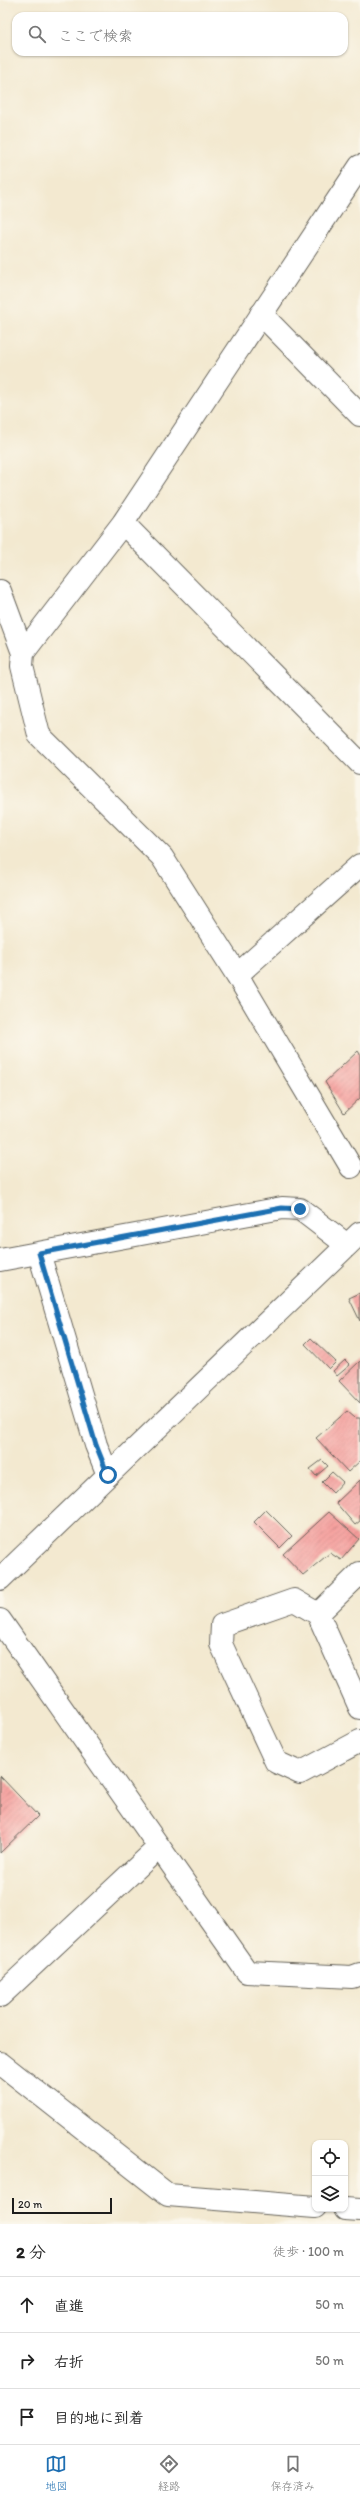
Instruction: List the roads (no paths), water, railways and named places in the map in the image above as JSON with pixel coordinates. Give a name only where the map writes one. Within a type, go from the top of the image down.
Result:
[{"type":"street","points":[[23,653],[123,523],[360,166]]},
{"type":"street","points":[[261,314],[360,415]]},
{"type":"street","points":[[123,523],[360,763]]},
{"type":"street","points":[[0,591],[23,653],[22,666],[39,735],[162,857],[237,975],[350,1167]]},
{"type":"street","points":[[237,975],[360,866]]},
{"type":"street","points":[[0,1260],[282,1208],[300,1209],[354,1239],[0,1579]]},
{"type":"street","points":[[39,1253],[96,1445],[108,1475]]},
{"type":"street","points":[[318,1614],[360,1573]]},
{"type":"street","points":[[360,1708],[318,1614],[294,1600],[222,1625],[221,1644],[276,1762],[300,1773],[360,1741]]},
{"type":"street","points":[[0,1620],[247,1972],[352,1977],[360,1974]]},
{"type":"street","points":[[0,1996],[159,1847]]},
{"type":"street","points":[[0,2063],[168,2195],[312,2207]]},
{"type":"street","points":[[348,2209],[360,2210]]}]
